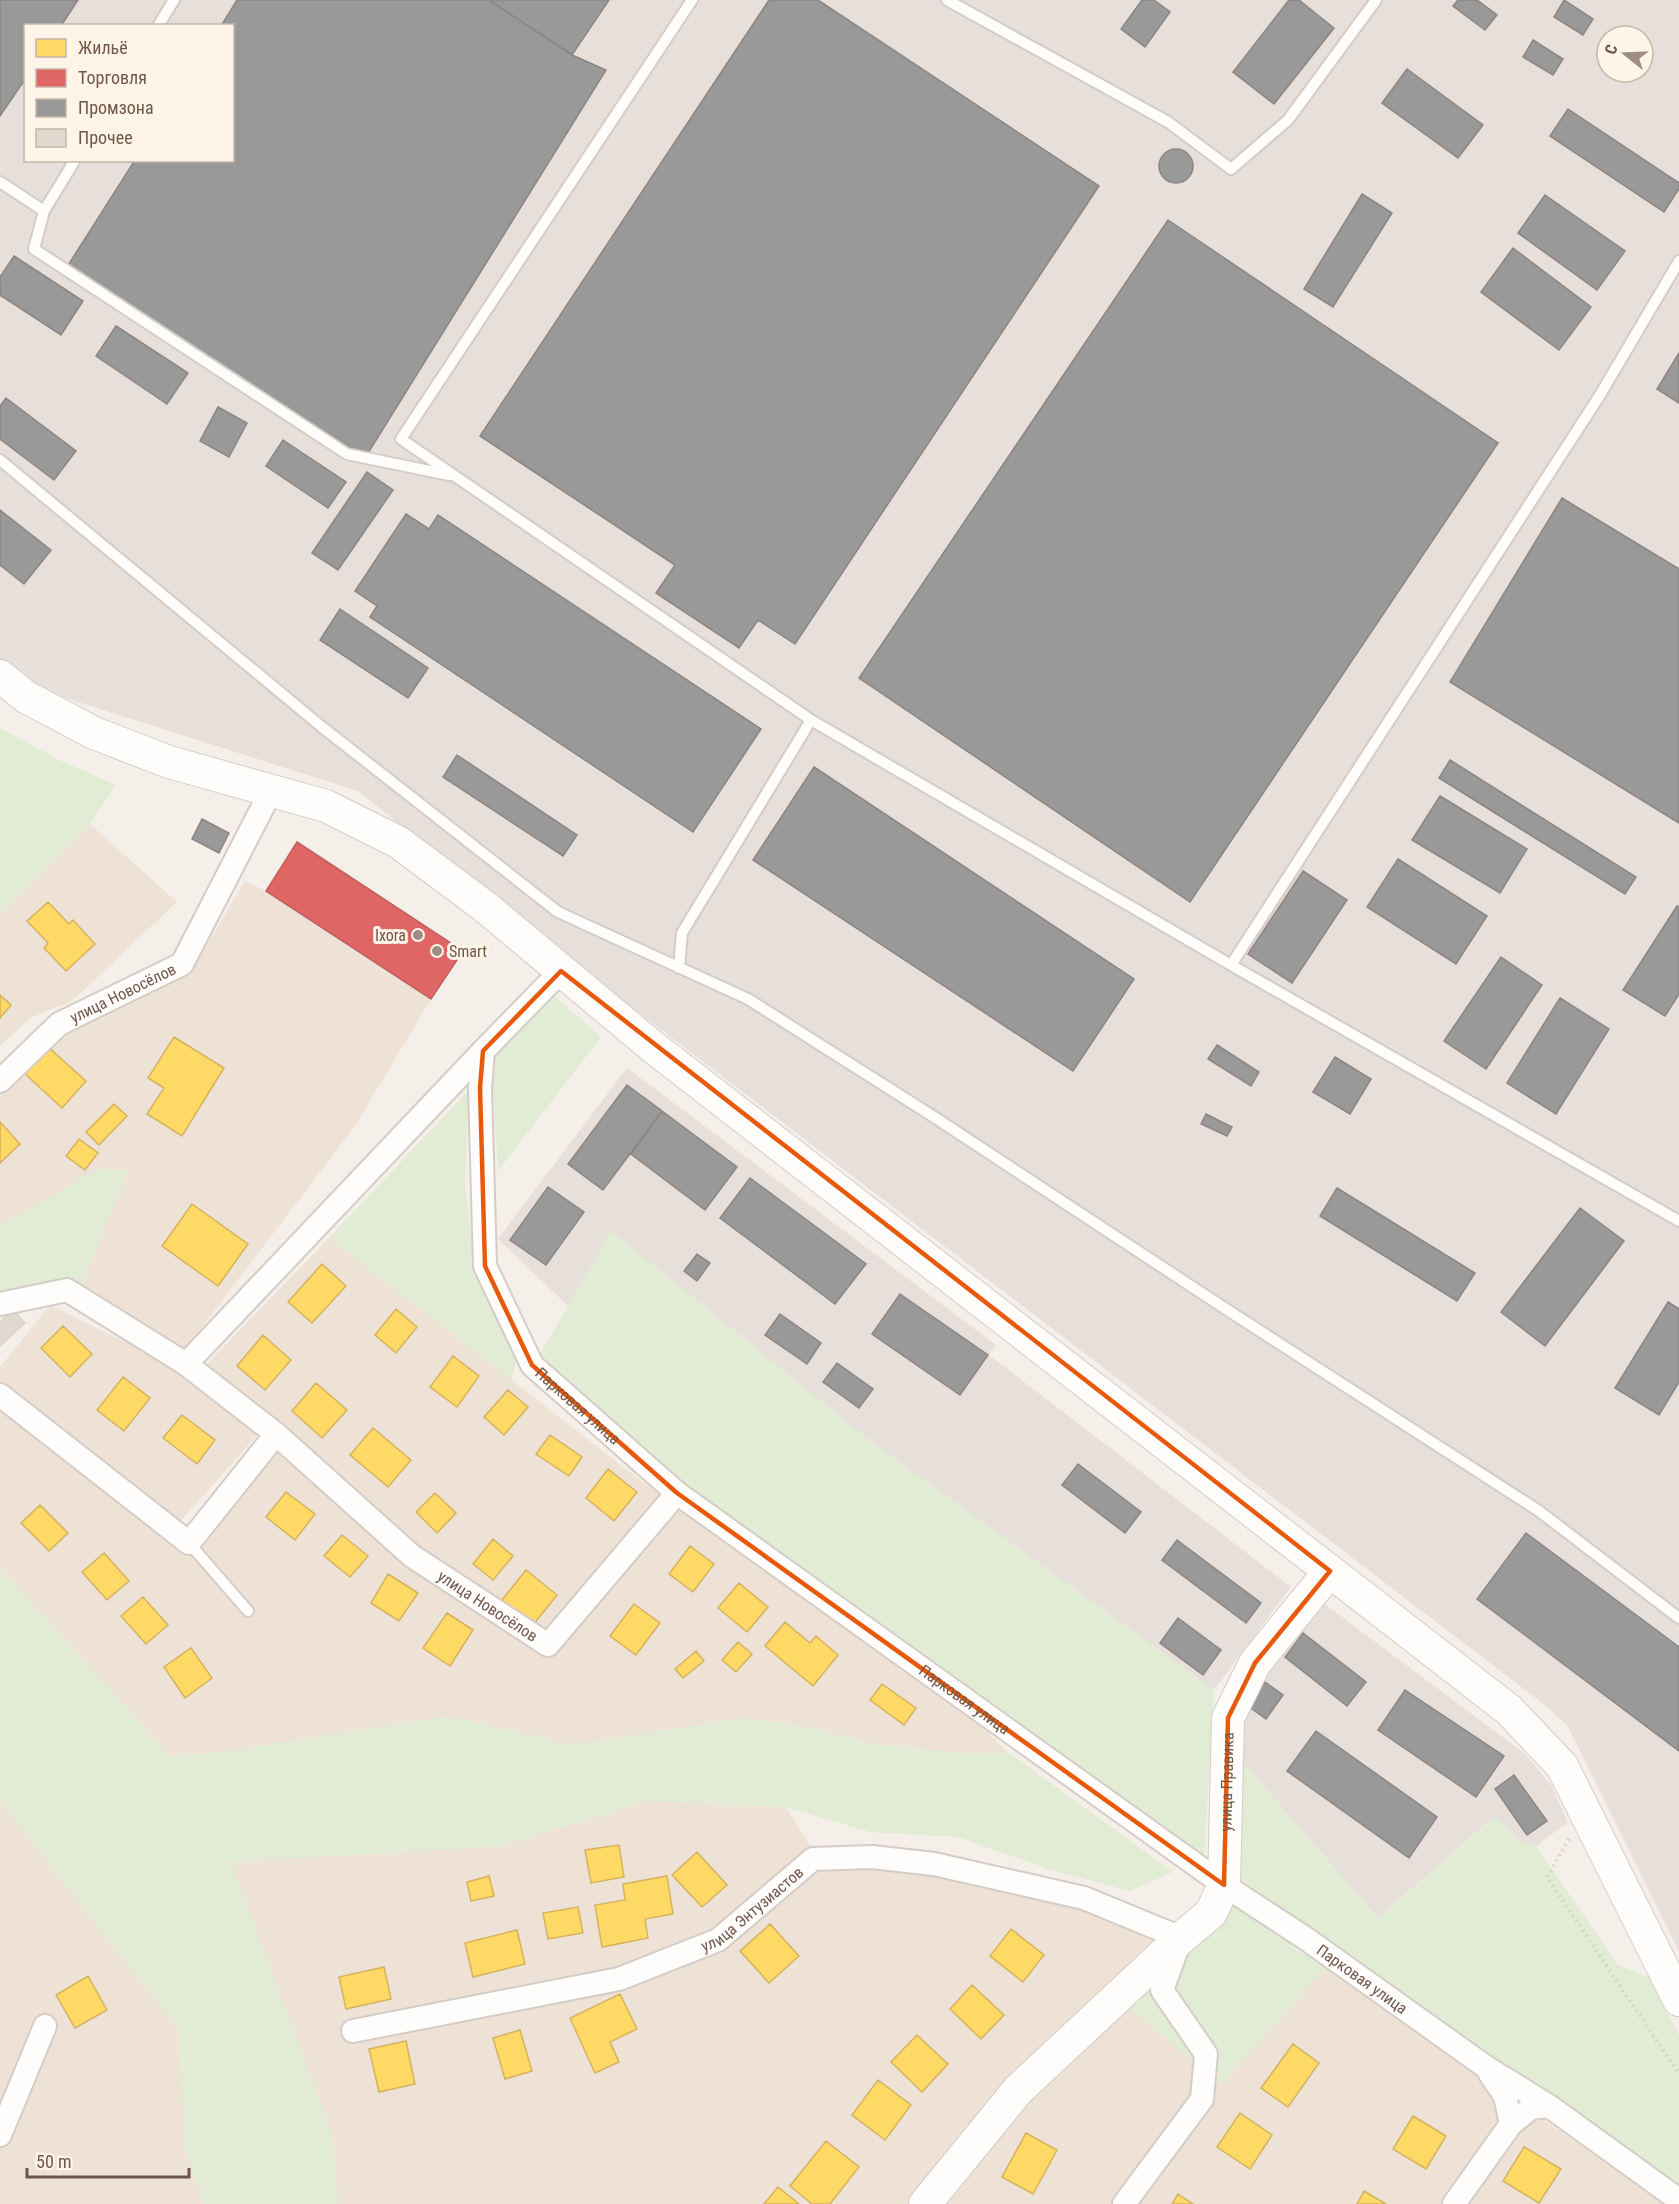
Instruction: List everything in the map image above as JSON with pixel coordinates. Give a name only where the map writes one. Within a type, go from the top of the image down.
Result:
[{"type":"street","points":[[0,676],[26,697],[94,733],[169,762],[326,806],[398,842],[484,906],[652,1047],[1509,1710],[1562,1766],[1679,2000]]},
{"type":"street","name":"улица Новосёлов","points":[[0,1081],[59,1024],[182,964],[271,791]]},
{"type":"street","points":[[186,1364],[561,971]]},
{"type":"street","name":"Парковая улица","points":[[483,1051],[480,1088],[485,1266],[532,1365],[677,1493],[1224,1885],[1305,1938],[1486,2067],[1550,2106],[1679,2200]]},
{"type":"street","name":"улица Новосёлов","points":[[0,1304],[67,1290],[186,1364],[276,1434],[412,1556],[548,1645],[677,1493]]},
{"type":"street","points":[[0,1395],[189,1543],[276,1434]]},
{"type":"street","name":"улица Правика","points":[[926,2204],[1018,2090],[1181,1938],[1211,1913],[1224,1885],[1227,1718],[1255,1663],[1330,1571]]},
{"type":"street","name":"улица Энтузиастов","points":[[353,2031],[620,1979],[718,1940],[813,1859],[872,1857],[934,1864],[1084,1898],[1181,1938]]},
{"type":"street","points":[[1124,2204],[1202,2099],[1206,2054],[1162,1990],[1181,1938]]},
{"type":"street","points":[[0,2135],[45,2026]]},
{"type":"street","points":[[1486,2067],[1505,2096],[1511,2124]]},
{"type":"street","points":[[1454,2204],[1511,2124],[1532,2108],[1550,2106]]},
{"type":"lane","points":[[159,24],[174,0]]},
{"type":"lane","points":[[692,0],[401,439],[811,720],[1679,1221]]},
{"type":"lane","points":[[947,0],[1168,122],[1231,169],[1288,120],[1376,0]]},
{"type":"lane","points":[[74,162],[44,211],[34,249],[347,454],[456,476]]},
{"type":"lane","points":[[0,182],[44,211]]},
{"type":"lane","points":[[1232,965],[1600,395],[1679,261]]},
{"type":"lane","points":[[0,460],[322,727],[558,912],[748,999],[931,1115],[1539,1511],[1679,1618]]},
{"type":"lane","points":[[679,968],[682,933],[811,720]]},
{"type":"lane","points":[[189,1543],[248,1611]]},
{"type":"path","points":[[1573,1833],[1547,1877],[1679,2074]]},
{"type":"highlighted area","points":[[561,971],[1330,1571],[1255,1663],[1228,1718],[1224,1885],[677,1493],[532,1365],[485,1266],[480,1088],[483,1051]]},
{"type":"shaded area","points":[[0,0],[1679,0],[1679,1951],[1567,1725],[1541,1702],[570,960],[358,791],[34,688],[0,661]]},
{"type":"shaded area","points":[[90,824],[177,902],[72,1001],[30,1018],[0,1046],[0,914]]},
{"type":"shaded area","points":[[245,881],[266,891],[431,999],[355,1126],[183,1352],[82,1285],[127,1171],[0,1226],[0,1090],[60,1032],[190,972]]},
{"type":"shaded area","points":[[627,1068],[996,1345],[989,1355],[1291,1587],[1214,1690],[869,1440],[612,1232],[568,1306],[498,1239]]},
{"type":"shaded area","points":[[329,1238],[662,1497],[546,1637],[422,1553],[205,1366]]},
{"type":"shaded area","points":[[50,1305],[172,1365],[258,1434],[178,1524],[0,1385],[0,1367]]},
{"type":"shaded area","points":[[0,1408],[182,1549],[208,1539],[276,1452],[409,1566],[544,1655],[677,1508],[983,1728],[1009,1753],[963,1753],[873,1744],[802,1726],[744,1718],[572,1745],[448,1716],[242,1749],[171,1757],[0,1567]]},
{"type":"shaded area","points":[[1322,1602],[1524,1753],[1551,1785],[1568,1822],[1536,1846],[1518,1840],[1494,1817],[1378,1918],[1237,1756],[1240,1715],[1268,1669]]},
{"type":"shaded area","points":[[0,1801],[179,2030],[184,2145],[204,2204],[0,2204]]},
{"type":"shaded area","points":[[648,1801],[786,1807],[821,1863],[884,1865],[1053,1896],[1163,1933],[1105,1987],[1328,1966],[1516,2101],[1667,2204],[338,2204],[331,2131],[230,1862],[501,1846]]},
{"type":"green space","points":[[0,728],[59,760],[116,785],[90,824],[0,914]]},
{"type":"green space","points":[[552,994],[601,1037],[498,1171],[493,1091],[495,1055]]},
{"type":"green space","points":[[469,1090],[465,1185],[476,1270],[517,1359],[511,1380],[329,1238]]},
{"type":"green space","points":[[100,1168],[128,1171],[82,1285],[61,1280],[0,1294],[0,1226]]},
{"type":"green space","points":[[611,1231],[869,1440],[1214,1690],[1204,1859],[680,1484],[538,1358]]},
{"type":"green space","points":[[0,1567],[171,1757],[242,1749],[448,1716],[572,1745],[744,1718],[802,1726],[873,1744],[963,1753],[1009,1753],[1173,1872],[1130,1891],[1051,1870],[958,1837],[870,1832],[786,1807],[648,1801],[501,1846],[231,1862],[331,2131],[338,2204],[204,2204],[184,2145],[179,2030],[0,1801]]},
{"type":"green space","points":[[1237,1756],[1378,1918],[1495,1817],[1518,1840],[1536,1846],[1618,1965],[1650,1978],[1679,2035],[1679,2204],[1351,1958],[1238,1877]]},
{"type":"green space","points":[[1231,1902],[1276,1932],[1296,1950],[1328,1966],[1221,2085],[1122,2002]]},
{"type":"building: Жильё","points":[[48,902],[69,924],[73,920],[95,944],[66,971],[44,948],[48,943],[27,921]]},
{"type":"building: Жильё","points":[[0,995],[11,1005],[0,1018]]},
{"type":"building: Жильё","points":[[174,1037],[224,1068],[182,1136],[147,1114],[164,1088],[148,1078]]},
{"type":"building: Жильё","points":[[47,1046],[86,1081],[62,1108],[23,1072]]},
{"type":"building: Жильё","points":[[114,1104],[127,1116],[99,1145],[86,1132]]},
{"type":"building: Жильё","points":[[0,1122],[20,1144],[0,1163]]},
{"type":"building: Жильё","points":[[79,1139],[98,1153],[85,1170],[66,1156]]},
{"type":"building: Жильё","points":[[192,1204],[248,1244],[218,1286],[162,1246]]},
{"type":"building: Жильё","points":[[322,1264],[346,1286],[312,1323],[288,1302]]},
{"type":"building: Жильё","points":[[396,1309],[417,1327],[396,1353],[375,1335]]},
{"type":"building: Жильё","points":[[63,1326],[92,1354],[70,1377],[41,1348]]},
{"type":"building: Жильё","points":[[263,1335],[291,1360],[265,1390],[237,1366]]},
{"type":"building: Жильё","points":[[453,1356],[479,1376],[457,1407],[430,1387]]},
{"type":"building: Жильё","points":[[123,1377],[150,1398],[124,1431],[97,1410]]},
{"type":"building: Жильё","points":[[316,1383],[347,1410],[322,1438],[292,1411]]},
{"type":"building: Жильё","points":[[508,1390],[528,1407],[504,1435],[484,1417]]},
{"type":"building: Жильё","points":[[182,1415],[215,1440],[197,1464],[163,1438]]},
{"type":"building: Жильё","points":[[373,1428],[411,1460],[388,1487],[350,1455]]},
{"type":"building: Жильё","points":[[550,1435],[582,1457],[569,1476],[536,1454]]},
{"type":"building: Жильё","points":[[608,1469],[637,1492],[614,1521],[586,1498]]},
{"type":"building: Жильё","points":[[286,1492],[315,1514],[295,1540],[266,1517]]},
{"type":"building: Жильё","points":[[435,1493],[456,1513],[437,1533],[416,1512]]},
{"type":"building: Жильё","points":[[40,1505],[68,1533],[49,1551],[21,1523]]},
{"type":"building: Жильё","points":[[342,1535],[368,1556],[350,1577],[324,1556]]},
{"type":"building: Жильё","points":[[493,1539],[513,1556],[493,1580],[473,1564]]},
{"type":"building: Жильё","points":[[690,1546],[714,1564],[693,1592],[669,1574]]},
{"type":"building: Жильё","points":[[104,1553],[129,1581],[107,1600],[82,1572]]},
{"type":"building: Жильё","points":[[526,1570],[557,1595],[533,1625],[502,1600]]},
{"type":"building: Жильё","points":[[388,1574],[418,1593],[399,1621],[371,1603]]},
{"type":"building: Жильё","points":[[739,1583],[768,1607],[747,1632],[718,1608]]},
{"type":"building: Жильё","points":[[143,1597],[168,1625],[146,1644],[121,1616]]},
{"type":"building: Жильё","points":[[634,1604],[660,1623],[636,1655],[610,1636]]},
{"type":"building: Жильё","points":[[447,1613],[473,1630],[450,1666],[423,1648]]},
{"type":"building: Жильё","points":[[785,1622],[810,1643],[816,1636],[838,1655],[813,1686],[765,1646]]},
{"type":"building: Жильё","points":[[738,1642],[752,1654],[736,1672],[722,1660]]},
{"type":"building: Жильё","points":[[191,1648],[212,1678],[185,1698],[164,1667]]},
{"type":"building: Жильё","points":[[696,1651],[704,1661],[683,1678],[675,1669]]},
{"type":"building: Жильё","points":[[882,1684],[916,1708],[904,1725],[870,1700]]},
{"type":"building: Жильё","points":[[619,1845],[624,1877],[591,1883],[585,1850]]},
{"type":"building: Жильё","points":[[697,1852],[727,1885],[702,1907],[672,1875]]},
{"type":"building: Жильё","points":[[489,1876],[494,1896],[471,1901],[467,1882]]},
{"type":"building: Жильё","points":[[667,1876],[673,1914],[645,1919],[648,1938],[602,1947],[595,1905],[625,1900],[623,1884]]},
{"type":"building: Жильё","points":[[578,1907],[583,1933],[548,1939],[543,1913]]},
{"type":"building: Жильё","points":[[770,1924],[799,1956],[769,1983],[740,1951]]},
{"type":"building: Жильё","points":[[1011,1929],[1044,1955],[1023,1982],[990,1956]]},
{"type":"building: Жильё","points":[[517,1930],[525,1964],[473,1977],[465,1943]]},
{"type":"building: Жильё","points":[[384,1967],[391,1999],[346,2009],[339,1977]]},
{"type":"building: Жильё","points":[[88,1976],[107,2010],[75,2028],[56,1995]]},
{"type":"building: Жильё","points":[[972,1985],[1004,2015],[981,2039],[950,2009]]},
{"type":"building: Жильё","points":[[620,1994],[637,2029],[610,2042],[619,2062],[595,2073],[570,2018]]},
{"type":"building: Жильё","points":[[520,2030],[532,2071],[505,2079],[493,2038]]},
{"type":"building: Жильё","points":[[917,2035],[948,2064],[922,2092],[891,2062]]},
{"type":"building: Жильё","points":[[406,2041],[415,2084],[379,2092],[369,2049]]},
{"type":"building: Жильё","points":[[1293,2044],[1319,2063],[1288,2107],[1261,2088]]},
{"type":"building: Жильё","points":[[878,2080],[911,2105],[885,2140],[852,2115]]},
{"type":"building: Жильё","points":[[1240,2113],[1272,2135],[1250,2169],[1217,2147]]},
{"type":"building: Жильё","points":[[1413,2116],[1446,2136],[1426,2169],[1393,2149]]},
{"type":"building: Жильё","points":[[1026,2133],[1057,2150],[1033,2194],[1002,2177]]},
{"type":"building: Жильё","points":[[826,2141],[859,2167],[830,2204],[812,2204],[790,2186]]},
{"type":"building: Жильё","points":[[1524,2147],[1561,2169],[1539,2203],[1503,2181]]},
{"type":"building: Жильё","points":[[778,2187],[799,2204],[764,2204]]},
{"type":"building: Жильё","points":[[1364,2191],[1386,2204],[1357,2204]]},
{"type":"building: Жильё","points":[[1178,2194],[1193,2204],[1172,2204]]},
{"type":"building: Торговля","points":[[297,842],[463,951],[431,999],[266,891]]},
{"type":"building: Промзона","points":[[0,0],[78,0],[62,24],[24,24],[24,81],[0,116]]},
{"type":"building: Промзона","points":[[237,0],[489,0],[572,55],[606,70],[365,458],[65,270],[134,162],[234,162],[234,24],[222,24]]},
{"type":"building: Промзона","points":[[489,0],[609,0],[572,55]]},
{"type":"building: Промзона","points":[[769,0],[818,0],[1099,186],[795,644],[758,620],[739,648],[656,593],[675,565],[480,436]]},
{"type":"building: Промзона","points":[[1142,0],[1154,0],[1170,12],[1145,47],[1121,29]]},
{"type":"building: Промзона","points":[[1289,0],[1299,0],[1334,28],[1274,104],[1233,72]]},
{"type":"building: Промзона","points":[[1458,0],[1477,0],[1497,15],[1485,30],[1453,6]]},
{"type":"building: Промзона","points":[[1564,0],[1593,19],[1583,35],[1554,17]]},
{"type":"building: Промзона","points":[[1533,40],[1563,59],[1553,75],[1523,57]]},
{"type":"building: Промзона","points":[[1407,69],[1483,125],[1458,158],[1382,103]]},
{"type":"building: Промзона","points":[[1568,109],[1679,183],[1679,189],[1664,212],[1550,136]]},
{"type":"building: Промзона","points":[[1176,149],[1188,154],[1193,166],[1188,178],[1176,183],[1164,178],[1159,166],[1164,154]]},
{"type":"building: Промзона","points":[[1362,194],[1392,213],[1333,307],[1304,289]]},
{"type":"building: Промзона","points":[[1545,195],[1625,251],[1597,290],[1518,233]]},
{"type":"building: Промзона","points":[[1168,220],[1498,443],[1190,902],[859,678]]},
{"type":"building: Промзона","points":[[1513,248],[1591,307],[1559,350],[1481,292]]},
{"type":"building: Промзона","points":[[14,256],[83,301],[61,335],[0,295],[0,277]]},
{"type":"building: Промзона","points":[[116,326],[188,373],[167,404],[96,356]]},
{"type":"building: Промзона","points":[[1679,353],[1679,403],[1657,389]]},
{"type":"building: Промзона","points":[[6,398],[76,451],[54,480],[0,439],[0,406]]},
{"type":"building: Промзона","points":[[218,407],[247,423],[229,457],[200,441]]},
{"type":"building: Промзона","points":[[283,440],[346,482],[328,508],[266,466]]},
{"type":"building: Промзона","points":[[367,472],[393,490],[338,570],[312,553]]},
{"type":"building: Промзона","points":[[1562,498],[1679,569],[1679,823],[1450,682]]},
{"type":"building: Промзона","points":[[0,510],[51,550],[24,584],[0,565]]},
{"type":"building: Промзона","points":[[406,514],[429,529],[438,515],[761,729],[693,832],[370,617],[377,606],[355,591]]},
{"type":"building: Промзона","points":[[340,609],[428,668],[408,698],[320,640]]},
{"type":"building: Промзона","points":[[457,755],[577,835],[563,856],[443,777]]},
{"type":"building: Промзона","points":[[1450,760],[1636,877],[1625,894],[1439,778]]},
{"type":"building: Промзона","points":[[814,767],[1134,979],[1073,1071],[753,860]]},
{"type":"building: Промзона","points":[[1440,796],[1527,849],[1500,893],[1412,840]]},
{"type":"building: Промзона","points":[[202,819],[229,833],[219,853],[192,839]]},
{"type":"building: Промзона","points":[[1398,859],[1487,916],[1456,964],[1367,907]]},
{"type":"building: Промзона","points":[[1303,871],[1347,900],[1292,983],[1248,954]]},
{"type":"building: Промзона","points":[[1677,906],[1679,907],[1679,994],[1665,1016],[1623,990]]},
{"type":"building: Промзона","points":[[1501,957],[1542,985],[1486,1069],[1444,1041]]},
{"type":"building: Промзона","points":[[1560,998],[1609,1029],[1556,1114],[1507,1083]]},
{"type":"building: Промзона","points":[[1217,1045],[1259,1072],[1251,1086],[1208,1059]]},
{"type":"building: Промзона","points":[[1335,1057],[1371,1079],[1350,1114],[1313,1092]]},
{"type":"building: Промзона","points":[[627,1085],[662,1111],[603,1190],[568,1164]]},
{"type":"building: Промзона","points":[[662,1111],[737,1167],[705,1210],[631,1154]]},
{"type":"building: Промзона","points":[[1206,1114],[1232,1127],[1227,1136],[1201,1124]]},
{"type":"building: Промзона","points":[[750,1178],[866,1264],[835,1304],[720,1218]]},
{"type":"building: Промзона","points":[[548,1187],[584,1212],[546,1265],[510,1240]]},
{"type":"building: Промзона","points":[[1337,1188],[1475,1273],[1457,1301],[1320,1216]]},
{"type":"building: Промзона","points":[[1580,1208],[1624,1241],[1545,1346],[1501,1312]]},
{"type":"building: Промзона","points":[[697,1254],[710,1263],[697,1281],[684,1271]]},
{"type":"building: Промзона","points":[[900,1294],[988,1355],[960,1395],[872,1334]]},
{"type":"building: Промзона","points":[[1668,1302],[1679,1309],[1679,1382],[1659,1415],[1615,1388]]},
{"type":"building: Промзона","points":[[780,1314],[821,1343],[807,1364],[765,1335]]},
{"type":"building: Промзона","points":[[837,1363],[873,1389],[859,1408],[823,1382]]},
{"type":"building: Промзона","points":[[1078,1464],[1141,1512],[1125,1533],[1062,1485]]},
{"type":"building: Промзона","points":[[1526,1533],[1679,1647],[1679,1751],[1477,1599]]},
{"type":"building: Промзона","points":[[1177,1540],[1261,1603],[1246,1623],[1162,1560]]},
{"type":"building: Промзона","points":[[1178,1618],[1221,1650],[1203,1675],[1160,1643]]},
{"type":"building: Промзона","points":[[1303,1633],[1366,1682],[1347,1706],[1285,1657]]},
{"type":"building: Промзона","points":[[1265,1682],[1283,1695],[1266,1719],[1248,1706]]},
{"type":"building: Промзона","points":[[1405,1690],[1504,1756],[1476,1797],[1378,1730]]},
{"type":"building: Промзона","points":[[1316,1731],[1437,1817],[1409,1858],[1287,1771]]},
{"type":"building: Промзона","points":[[1514,1775],[1547,1821],[1527,1835],[1495,1789]]},
{"type":"building: Прочее","points":[[13,1310],[25,1323],[0,1346],[0,1322]]},
{"type":"place","name":"Ixora","points":[[418,935]]},
{"type":"place","name":"Smart","points":[[437,951]]}]
